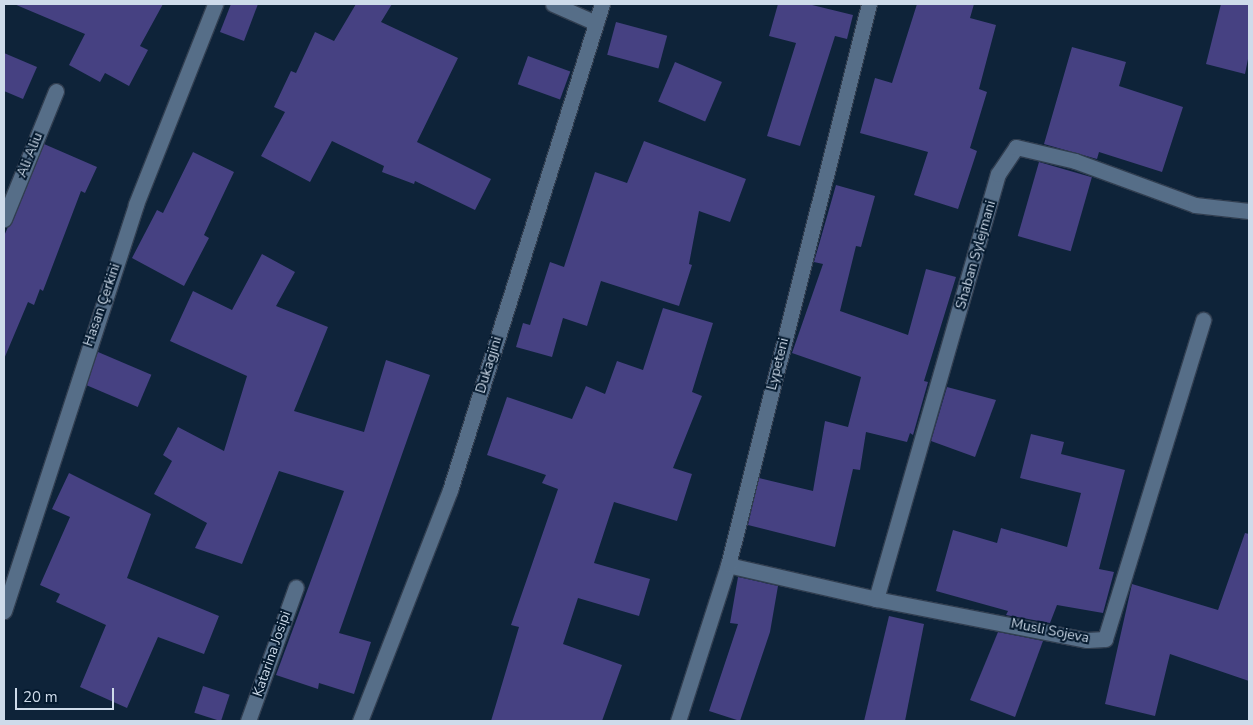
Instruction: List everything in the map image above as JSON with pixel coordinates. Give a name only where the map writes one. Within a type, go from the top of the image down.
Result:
[{"type":"street","name":"Hasan Çerkini","points":[[4,611],[136,204],[215,4]]},
{"type":"street","points":[[553,4],[596,23]]},
{"type":"street","name":"Dukagjini","points":[[360,721],[450,490],[602,4]]},
{"type":"street","name":"Lypeteni","points":[[678,721],[728,565],[869,4]]},
{"type":"street","name":"Ali Aliu","points":[[4,219],[56,91]]},
{"type":"street","name":"Shaban Sylejmani","points":[[876,600],[998,174],[1016,148],[1075,161],[1195,205],[1249,211]]},
{"type":"street","name":"Musli Sojeva","points":[[728,565],[876,600],[1087,640],[1105,639],[1204,320]]},
{"type":"street","name":"Katarina Josipi","points":[[248,721],[296,587]]},
{"type":"building","points":[[14,4],[163,4],[140,46],[148,50],[129,86],[105,73],[100,82],[69,65],[85,34]]},
{"type":"building","points":[[231,4],[258,4],[244,41],[220,32]]},
{"type":"building","points":[[356,4],[392,4],[381,22],[458,58],[417,142],[491,179],[475,210],[415,181],[414,184],[382,172],[384,166],[332,141],[310,182],[261,156],[285,112],[274,107],[291,71],[296,73],[315,32],[334,41]]},
{"type":"building","points":[[778,4],[808,4],[853,15],[847,39],[835,36],[800,146],[767,136],[796,43],[769,36]]},
{"type":"building","points":[[917,4],[974,4],[970,18],[996,25],[979,89],[987,92],[970,148],[977,151],[958,209],[914,195],[928,152],[860,133],[875,78],[892,83]]},
{"type":"building","points":[[1221,4],[1249,4],[1249,54],[1245,74],[1206,64]]},
{"type":"building","points":[[616,22],[667,36],[658,69],[607,55]]},
{"type":"building","points":[[1072,47],[1126,62],[1119,86],[1183,107],[1162,172],[1099,152],[1097,159],[1044,144]]},
{"type":"building","points":[[4,53],[37,67],[23,99],[4,91]]},
{"type":"building","points":[[528,56],[570,71],[560,100],[518,84]]},
{"type":"building","points":[[675,62],[722,82],[705,122],[658,102]]},
{"type":"building","points":[[644,141],[746,179],[730,222],[699,211],[689,264],[692,265],[679,306],[601,281],[587,326],[563,318],[552,357],[516,347],[523,323],[530,325],[550,262],[564,267],[595,172],[627,183]]},
{"type":"building","points":[[44,144],[97,167],[85,193],[81,191],[43,291],[40,289],[34,305],[28,302],[4,359],[4,236]]},
{"type":"building","points":[[193,152],[234,172],[204,235],[209,238],[184,286],[132,258],[157,210],[163,213]]},
{"type":"building","points":[[1039,162],[1092,177],[1071,251],[1018,236]]},
{"type":"building","points":[[836,185],[875,196],[861,247],[856,246],[840,311],[908,335],[926,269],[956,277],[924,381],[928,382],[913,435],[910,433],[907,442],[866,432],[860,470],[853,469],[835,547],[748,525],[759,478],[813,491],[825,421],[848,427],[861,377],[792,353],[823,264],[814,262]]},
{"type":"building","points":[[262,254],[295,272],[276,306],[328,327],[294,411],[364,432],[386,360],[430,375],[339,633],[371,642],[354,694],[319,683],[318,689],[276,675],[344,491],[279,471],[242,564],[195,548],[207,523],[154,494],[172,461],[163,455],[178,427],[224,451],[247,376],[170,341],[193,291],[232,310]]},
{"type":"building","points":[[663,308],[713,323],[692,392],[702,396],[673,468],[692,474],[677,521],[614,502],[594,563],[650,579],[639,616],[578,598],[563,644],[622,665],[602,721],[491,721],[519,627],[511,625],[558,489],[542,483],[546,475],[487,455],[507,397],[572,419],[586,386],[605,394],[617,361],[643,370]]},
{"type":"building","points":[[98,352],[151,375],[138,407],[84,384]]},
{"type":"building","points":[[947,387],[996,400],[975,457],[931,441]]},
{"type":"building","points":[[1031,434],[1064,442],[1061,454],[1125,470],[1099,569],[1114,572],[1103,613],[1057,605],[1050,623],[1006,615],[1008,611],[936,591],[953,530],[997,543],[1001,528],[1067,547],[1081,493],[1020,478]]},
{"type":"building","points":[[69,473],[151,514],[127,578],[219,616],[204,654],[158,637],[127,708],[80,687],[106,625],[56,602],[60,594],[40,585],[70,517],[52,509]]},
{"type":"building","points":[[1245,533],[1249,534],[1249,681],[1170,654],[1155,716],[1105,704],[1132,584],[1218,610]]},
{"type":"building","points":[[738,577],[778,586],[770,632],[740,721],[709,711],[738,624],[730,623]]},
{"type":"building","points":[[889,616],[924,624],[905,721],[864,721]]},
{"type":"building","points":[[998,632],[1043,641],[1015,717],[970,700]]},
{"type":"building","points":[[203,686],[230,695],[221,721],[194,713]]}]
